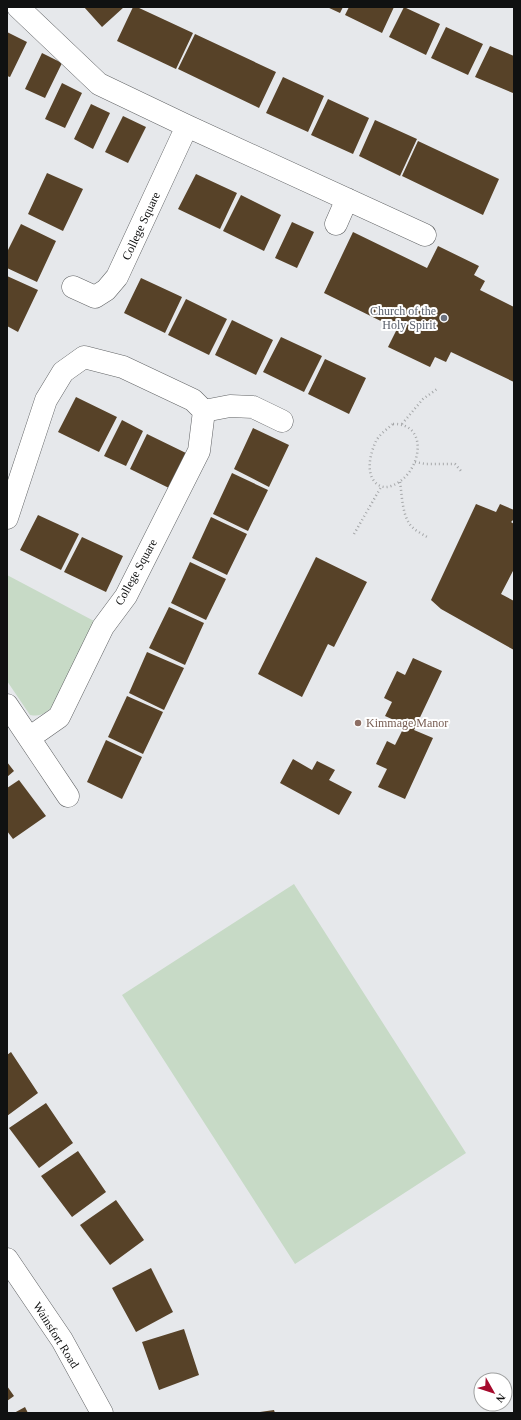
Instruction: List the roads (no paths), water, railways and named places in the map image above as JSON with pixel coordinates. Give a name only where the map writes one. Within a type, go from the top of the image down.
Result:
[{"type":"street","points":[[18,7],[99,84],[425,235]]},
{"type":"street","name":"College Square","points":[[73,287],[95,297],[106,290],[117,277],[187,126]]},
{"type":"street","points":[[336,224],[347,199]]},
{"type":"street","points":[[7,518],[46,400],[63,372],[84,357],[123,367],[193,400],[204,411],[230,406],[253,407],[282,421]]},
{"type":"street","name":"College Square","points":[[29,738],[59,717],[103,627],[126,596],[199,451],[204,411]]},
{"type":"street","points":[[7,705],[68,796]]},
{"type":"street","name":"Wainsfort Road","points":[[7,1259],[62,1340],[102,1413]]},
{"type":"place","name":"Church of the Holy Spirit","points":[[444,318]]},
{"type":"place","name":"Kimmage Manor","points":[[358,723]]}]
